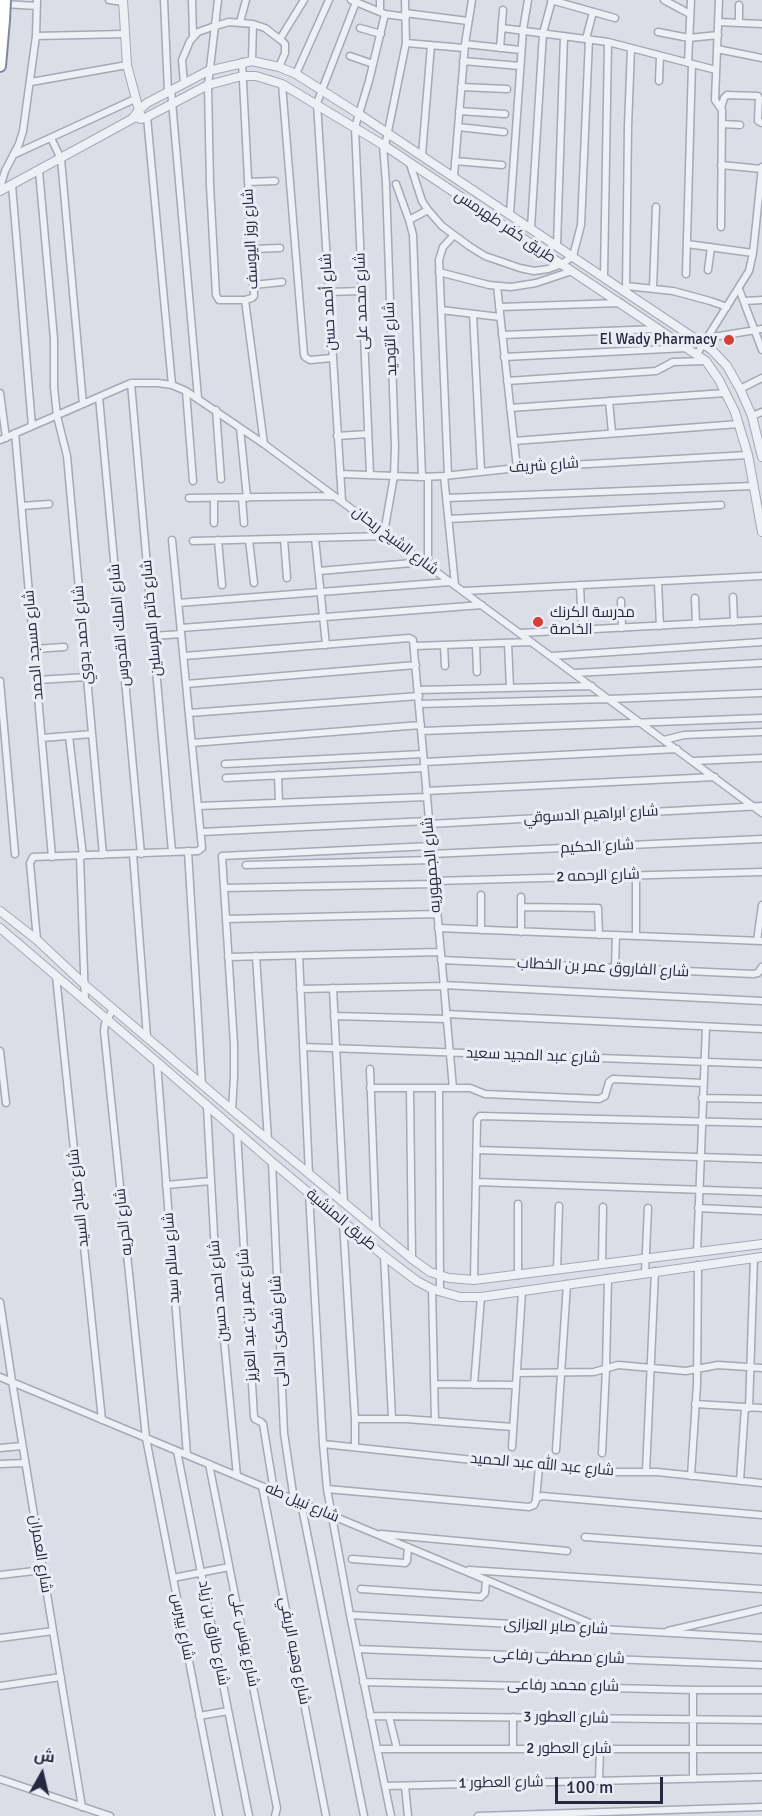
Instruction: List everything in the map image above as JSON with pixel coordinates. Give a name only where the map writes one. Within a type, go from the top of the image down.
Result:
[{"type":"highway","points":[[0,66],[5,0]]},
{"type":"street","points":[[109,0],[123,1],[127,65],[140,116],[172,385]]},
{"type":"street","points":[[165,0],[169,91],[198,398]]},
{"type":"street","points":[[192,0],[193,35]]},
{"type":"street","points":[[218,0],[208,71],[210,185],[216,295],[219,300],[245,300]]},
{"type":"street","points":[[240,22],[246,0]]},
{"type":"street","points":[[280,39],[304,0]]},
{"type":"street","points":[[296,74],[329,0]]},
{"type":"street","name":"شارع محمد على","points":[[370,474],[355,127],[381,34],[383,13],[380,0]]},
{"type":"street","name":"شارع التوحيد","points":[[386,534],[394,476],[384,146],[406,43],[405,0]]},
{"type":"street","points":[[454,176],[463,61],[471,0]]},
{"type":"street","points":[[510,214],[521,50],[528,0]]},
{"type":"street","points":[[531,228],[543,33],[552,0],[615,18]]},
{"type":"street","points":[[664,0],[690,14]]},
{"type":"street","points":[[686,274],[691,0]]},
{"type":"street","points":[[719,0],[715,100],[721,108]]},
{"type":"street","points":[[316,103],[352,1],[383,13],[468,21]]},
{"type":"street","points":[[0,4],[37,3],[31,82],[23,131],[5,171],[0,189]]},
{"type":"street","points":[[739,22],[740,4]]},
{"type":"street","points":[[500,48],[503,10]]},
{"type":"street","points":[[410,164],[422,201],[428,210],[454,235],[485,256],[519,268],[541,270],[562,264],[573,256],[581,225],[588,39],[593,12]]},
{"type":"street","points":[[184,83],[182,60],[189,40],[193,35],[229,22],[253,24],[265,28],[280,39],[286,48],[279,67]]},
{"type":"street","points":[[718,22],[762,24]]},
{"type":"street","points":[[252,61],[253,24]]},
{"type":"street","points":[[360,28],[381,34]]},
{"type":"street","points":[[502,28],[608,42],[716,70]]},
{"type":"street","points":[[658,32],[689,38],[718,36]]},
{"type":"street","points":[[36,36],[124,34]]},
{"type":"street","points":[[556,245],[564,36]]},
{"type":"street","points":[[604,276],[608,42]]},
{"type":"street","points":[[406,43],[521,50]]},
{"type":"street","points":[[422,155],[431,45]]},
{"type":"street","points":[[631,48],[626,288],[653,288],[692,295],[727,307]]},
{"type":"street","points":[[717,49],[762,58]]},
{"type":"street","points":[[350,56],[374,64]]},
{"type":"street","points":[[659,81],[660,56]]},
{"type":"street","name":"طريق كفر طهرمس","points":[[140,116],[147,103],[208,71],[252,61],[279,67],[296,74],[705,341],[727,366],[740,389],[752,416],[762,453]]},
{"type":"street","points":[[463,61],[520,66]]},
{"type":"street","name":"شارع روز اليوسف","points":[[242,62],[254,296],[245,300],[264,444]]},
{"type":"street","points":[[31,82],[127,65]]},
{"type":"street","name":"طريق كفر طهرمس","points":[[0,189],[39,171],[140,116],[172,104],[208,85],[242,76],[256,76],[282,84],[355,127],[706,361],[735,412],[739,424],[748,455],[762,532]]},
{"type":"street","points":[[282,84],[304,355],[309,360],[332,358]]},
{"type":"street","points":[[461,87],[507,89]]},
{"type":"street","points":[[721,227],[721,108],[724,98],[727,95],[758,96],[758,121],[762,123]]},
{"type":"street","points":[[13,155],[135,99]]},
{"type":"street","name":"شارع أحمد حسن","points":[[316,103],[342,501]]},
{"type":"street","points":[[459,111],[505,114]]},
{"type":"street","points":[[722,124],[740,125]]},
{"type":"street","points":[[458,127],[504,132]]},
{"type":"street","points":[[51,138],[61,159],[83,404]]},
{"type":"street","points":[[455,161],[502,165]]},
{"type":"street","points":[[697,354],[749,271],[753,253],[762,168],[721,165]]},
{"type":"street","name":"شارع احمد بدوي","points":[[39,171],[54,339],[53,376],[57,416],[67,456],[103,855]]},
{"type":"street","points":[[248,182],[275,181]]},
{"type":"street","points":[[12,184],[32,426]]},
{"type":"street","points":[[319,571],[426,564],[425,477],[413,245],[410,220],[396,184]]},
{"type":"street","points":[[653,288],[656,207]]},
{"type":"street","points":[[410,220],[428,210]]},
{"type":"street","points":[[178,603],[453,584],[446,476],[439,260],[441,251],[454,235]]},
{"type":"street","points":[[754,238],[762,239]]},
{"type":"street","points":[[687,244],[753,253]]},
{"type":"street","points":[[708,270],[711,247]]},
{"type":"street","points":[[251,249],[280,248]]},
{"type":"street","points":[[439,272],[497,286],[524,285],[572,271]]},
{"type":"street","points":[[253,285],[282,282]]},
{"type":"street","points":[[497,286],[517,468]]},
{"type":"street","points":[[739,289],[758,329],[762,350]]},
{"type":"street","points":[[328,292],[362,291]]},
{"type":"street","points":[[744,301],[762,300]]},
{"type":"street","points":[[499,307],[621,303]]},
{"type":"street","points":[[441,310],[500,317]]},
{"type":"street","points":[[473,314],[481,471]]},
{"type":"street","points":[[502,335],[659,329]]},
{"type":"street","points":[[705,341],[758,329]]},
{"type":"street","points":[[504,357],[688,348]]},
{"type":"street","points":[[507,381],[656,371],[673,362],[706,361]]},
{"type":"street","points":[[740,389],[762,378]]},
{"type":"street","name":"شارع الشيخ ريحان","points":[[3,439],[131,383],[172,385],[186,391],[342,501],[762,813]]},
{"type":"street","name":"شارع خاتم المرسلين","points":[[131,383],[172,852]]},
{"type":"street","points":[[186,391],[193,481]]},
{"type":"street","points":[[0,393],[3,439]]},
{"type":"street","points":[[510,408],[725,393]]},
{"type":"street","name":"شارع الملك القدوس","points":[[99,397],[141,854]]},
{"type":"street","points":[[609,401],[612,434]]},
{"type":"street","points":[[216,410],[221,479]]},
{"type":"street","points":[[752,416],[762,412]]},
{"type":"street","points":[[514,441],[739,424]]},
{"type":"street","points":[[240,428],[245,498],[244,523]]},
{"type":"street","name":"شارع مسجد الحمد","points":[[15,434],[52,857]]},
{"type":"street","points":[[337,436],[368,434]]},
{"type":"street","name":"شارع شريف","points":[[340,474],[425,477],[517,468],[748,455]]},
{"type":"street","points":[[447,498],[753,486]]},
{"type":"street","points":[[189,498],[335,496]]},
{"type":"street","points":[[214,498],[214,524]]},
{"type":"street","points":[[22,506],[49,504]]},
{"type":"street","points":[[448,519],[721,506]]},
{"type":"street","points":[[193,541],[386,534]]},
{"type":"street","points":[[315,538],[326,645]]},
{"type":"street","points":[[284,539],[287,578]]},
{"type":"street","points":[[37,940],[30,863],[33,857],[200,851],[202,846],[172,540]]},
{"type":"street","points":[[218,540],[222,585]]},
{"type":"street","points":[[249,540],[254,583]]},
{"type":"street","points":[[463,591],[762,576]]},
{"type":"street","points":[[658,582],[660,626]]},
{"type":"street","points":[[580,585],[582,630]]},
{"type":"street","points":[[733,597],[734,622]]},
{"type":"street","points":[[695,598],[696,624]]},
{"type":"street","points":[[621,601],[622,628]]},
{"type":"street","points":[[153,636],[181,631],[323,617],[482,605]]},
{"type":"street","points":[[519,633],[762,620]]},
{"type":"street","points":[[184,656],[409,638],[414,644],[444,645],[532,642]]},
{"type":"street","points":[[508,642],[510,688]]},
{"type":"street","points":[[551,656],[762,642]]},
{"type":"street","name":"شارع الجمهوريه","points":[[414,644],[453,1088]]},
{"type":"street","points":[[476,644],[477,672]]},
{"type":"street","points":[[444,645],[445,666]]},
{"type":"street","points":[[34,649],[64,646]]},
{"type":"street","points":[[574,673],[762,663]]},
{"type":"street","points":[[186,684],[416,665]]},
{"type":"street","points":[[37,680],[87,677]]},
{"type":"street","points":[[0,681],[15,854]]},
{"type":"street","points":[[189,713],[418,693],[592,686]]},
{"type":"street","points":[[419,704],[762,693]]},
{"type":"street","points":[[192,743],[421,728],[762,718]]},
{"type":"street","points":[[664,740],[684,735],[762,732]]},
{"type":"street","points":[[42,738],[92,734]]},
{"type":"street","points":[[69,736],[81,856],[85,1001]]},
{"type":"street","points":[[225,764],[424,761],[677,749]]},
{"type":"street","points":[[693,762],[762,758]]},
{"type":"street","points":[[226,778],[424,761]]},
{"type":"street","points":[[278,775],[279,803]]},
{"type":"street","points":[[199,806],[714,777]]},
{"type":"street","name":"شارع ابراهيم الدسوقي","points":[[201,832],[762,806]]},
{"type":"street","name":"شارع الحكيم","points":[[246,865],[762,839]]},
{"type":"street","points":[[232,1110],[234,1053],[222,857],[225,855],[431,846]]},
{"type":"street","points":[[188,851],[202,1084]]},
{"type":"street","points":[[133,854],[147,1037]]},
{"type":"street","name":"شارع الرحمه 2","points":[[224,888],[762,872]]},
{"type":"street","points":[[636,875],[636,936]]},
{"type":"street","points":[[481,895],[481,930]]},
{"type":"street","points":[[521,897],[521,932]]},
{"type":"street","points":[[438,928],[759,941],[762,905]]},
{"type":"street","points":[[521,907],[598,908],[600,910],[599,935]]},
{"type":"street","name":"طريق المنشية","points":[[0,911],[37,940],[85,985],[232,1110],[430,1272],[457,1280],[474,1280],[762,1244]]},
{"type":"street","points":[[226,919],[437,914]]},
{"type":"street","name":"طريق المنشية","points":[[0,928],[343,1222],[404,1272],[436,1291],[460,1297],[481,1297],[758,1258]]},
{"type":"street","points":[[615,968],[616,935]]},
{"type":"street","points":[[228,957],[440,952]]},
{"type":"street","points":[[255,956],[268,1140]]},
{"type":"street","points":[[298,956],[309,1174]]},
{"type":"street","name":"شارع الفاروق عمر بن الخطاب","points":[[441,960],[753,974],[758,973],[762,967]]},
{"type":"street","name":"شارع صباح السيد","points":[[56,976],[102,1419]]},
{"type":"street","points":[[300,989],[443,986],[762,1001]]},
{"type":"street","points":[[333,988],[344,1203]]},
{"type":"street","name":"شارع الحريه","points":[[113,1009],[104,1031],[146,1438]]},
{"type":"street","points":[[334,1016],[446,1017],[762,1029]]},
{"type":"street","points":[[697,1252],[706,1027]]},
{"type":"street","name":"شارع عبد المجيد سعيد","points":[[303,1047],[762,1064]]},
{"type":"street","points":[[0,1051],[6,1103]]},
{"type":"street","name":"شارع سالم سيد","points":[[158,1062],[186,1455]]},
{"type":"street","points":[[370,1069],[376,1229]]},
{"type":"street","points":[[370,1088],[470,1088],[485,1094],[599,1099],[605,1096],[609,1082],[613,1079],[703,1083]]},
{"type":"street","points":[[410,1088],[412,1259]]},
{"type":"street","points":[[435,1420],[436,1291],[440,1276],[440,1088]]},
{"type":"street","points":[[702,1098],[762,1099]]},
{"type":"street","name":"شارع احمد حسين","points":[[207,1107],[214,1235],[237,1476]]},
{"type":"street","points":[[474,1280],[477,1120],[480,1116],[762,1124]]},
{"type":"street","name":"شارع عمر بن عبد العزيز","points":[[237,1132],[254,1417],[263,1424],[274,1491]]},
{"type":"street","points":[[477,1150],[762,1159]]},
{"type":"street","name":"شارع شكرى الدالى","points":[[272,1162],[284,1434],[294,1500]]},
{"type":"street","points":[[166,1185],[211,1181]]},
{"type":"street","points":[[476,1182],[762,1192]]},
{"type":"street","points":[[309,1193],[327,1489],[350,1616],[391,1816]]},
{"type":"street","points":[[518,1204],[518,1275]]},
{"type":"street","points":[[557,1270],[559,1206]]},
{"type":"street","points":[[602,1264],[603,1207]]},
{"type":"street","points":[[645,1273],[648,1208]]},
{"type":"street","points":[[698,1208],[762,1211]]},
{"type":"street","points":[[343,1222],[355,1447]]},
{"type":"street","points":[[384,1256],[392,1418]]},
{"type":"street","points":[[740,1481],[758,1258]]},
{"type":"street","points":[[691,1476],[697,1370],[698,1265]]},
{"type":"street","points":[[646,1472],[655,1271]]},
{"type":"street","points":[[602,1453],[608,1278]]},
{"type":"street","points":[[556,1450],[567,1284]]},
{"type":"street","points":[[512,1447],[522,1292]]},
{"type":"street","points":[[474,1384],[481,1297]]},
{"type":"street","name":"شارع العمران","points":[[0,1302],[82,1807]]},
{"type":"street","points":[[517,1373],[594,1372],[618,1365],[686,1371],[718,1365],[762,1368]]},
{"type":"street","name":"شارع نبيل طه","points":[[0,1377],[604,1629]]},
{"type":"street","points":[[434,1384],[516,1385]]},
{"type":"street","points":[[695,1404],[762,1408]]},
{"type":"street","points":[[355,1419],[435,1420],[513,1427]]},
{"type":"street","name":"شارع بيبرس","points":[[146,1438],[219,1816]]},
{"type":"street","name":"شارع عبد الله عبد الحميد","points":[[323,1443],[539,1467],[646,1472],[762,1483]]},
{"type":"street","points":[[0,1448],[22,1446]]},
{"type":"street","name":"شارع طارق بن زياد","points":[[177,1451],[249,1816]]},
{"type":"street","points":[[0,1464],[25,1462]]},
{"type":"street","name":"شارع يونس على","points":[[209,1464],[277,1808],[275,1816]]},
{"type":"street","points":[[535,1502],[539,1467]]},
{"type":"street","name":"شارع وهبه الريفي","points":[[262,1486],[326,1816]]},
{"type":"street","points":[[327,1489],[529,1508],[539,1497],[544,1496],[762,1515]]},
{"type":"street","points":[[301,1503],[364,1816]]},
{"type":"street","points":[[374,1533],[567,1551]]},
{"type":"street","points":[[585,1537],[762,1550]]},
{"type":"street","points":[[352,1559],[405,1563],[408,1547]]},
{"type":"street","points":[[173,1578],[229,1567]]},
{"type":"street","points":[[0,1575],[42,1570]]},
{"type":"street","points":[[462,1570],[762,1589]]},
{"type":"street","points":[[360,1589],[481,1597],[485,1593],[486,1580]]},
{"type":"street","points":[[662,1632],[762,1609]]},
{"type":"street","name":"شارع صابر العزازى","points":[[350,1616],[762,1638]]},
{"type":"street","points":[[0,1638],[53,1631]]},
{"type":"street","name":"شارع مصطفى رفاعى","points":[[357,1649],[762,1665]]},
{"type":"street","points":[[0,1686],[60,1677]]},
{"type":"street","name":"شارع محمد رفاعى","points":[[363,1682],[762,1690]]},
{"type":"street","points":[[693,1690],[693,1779]]},
{"type":"street","points":[[200,1716],[228,1711]]},
{"type":"street","name":"شارع العطور 3","points":[[370,1716],[762,1719]]},
{"type":"street","points":[[388,1716],[397,1749]]},
{"type":"street","points":[[513,1717],[513,1749]]},
{"type":"street","name":"شارع العطور 2","points":[[377,1749],[762,1749]]},
{"type":"street","points":[[599,1781],[600,1749]]},
{"type":"street","name":"شارع العطور 1","points":[[385,1786],[762,1777]]},
{"type":"street","points":[[0,1779],[110,1816]]},
{"type":"street","points":[[405,1786],[408,1816]]},
{"type":"street","points":[[478,1816],[762,1807]]},
{"type":"place","name":"El Wady Pharmacy","points":[[729,340]]},
{"type":"place","name":"مدرسة الكرنك الخاصة","points":[[538,622]]}]
